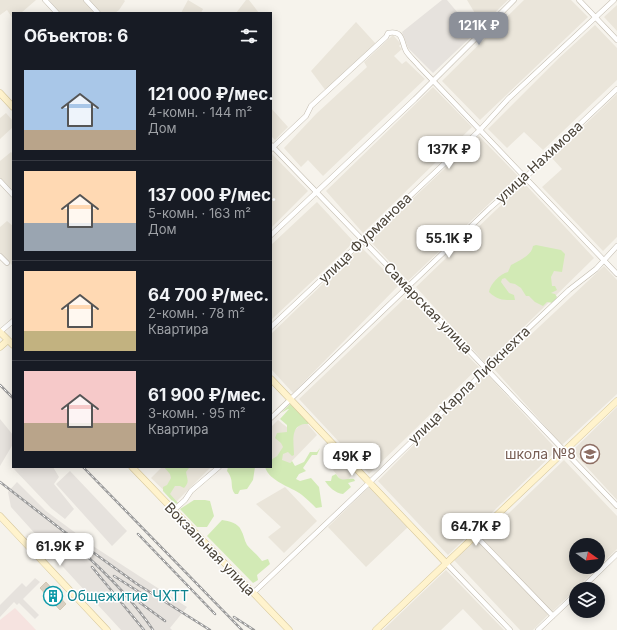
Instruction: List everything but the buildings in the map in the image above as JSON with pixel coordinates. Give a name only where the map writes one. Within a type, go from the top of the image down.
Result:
[{"type":"street","points":[[46,0],[56,12]]},
{"type":"street","points":[[86,0],[97,12]]},
{"type":"street","points":[[272,235],[514,0]]},
{"type":"street","points":[[580,0],[617,40]]},
{"type":"street","name":"улица Фурманова","points":[[272,326],[480,130],[508,99],[614,0]]},
{"type":"street","points":[[272,148],[306,116],[311,106],[386,38],[388,33],[394,32],[398,34],[404,43],[405,50],[524,178],[617,274]]},
{"type":"street","name":"улица Нахимова","points":[[272,417],[617,89]]},
{"type":"street","points":[[0,93],[12,106]]},
{"type":"street","name":"Самарская улица","points":[[272,148],[363,240],[617,506]]},
{"type":"street","points":[[0,182],[12,194]]},
{"type":"street","name":"улица Карла Либкнехта","points":[[252,593],[370,482],[486,369],[570,290],[596,269],[603,259],[617,246]]},
{"type":"street","points":[[0,256],[7,263]]},
{"type":"street","points":[[12,322],[0,332],[12,344]]},
{"type":"street","points":[[0,347],[8,340]]},
{"type":"street","points":[[272,380],[510,630]]},
{"type":"street","points":[[376,630],[617,401]]},
{"type":"street","name":"Вокзальная улица","points":[[133,468],[289,630]]},
{"type":"street","points":[[174,510],[185,500],[191,491],[218,468]]},
{"type":"street","points":[[0,516],[107,630]]},
{"type":"street","points":[[475,535],[553,616]]},
{"type":"street","points":[[588,582],[617,554]]},
{"type":"street","points":[[538,630],[569,601]]},
{"type":"shaded area","points":[[0,0],[36,0],[22,12],[12,12],[12,18],[7,10],[0,15]]},
{"type":"shaded area","points":[[49,0],[83,0],[94,12],[59,12]]},
{"type":"shaded area","points":[[88,0],[125,1],[116,12],[100,12]]},
{"type":"shaded area","points":[[188,0],[203,9],[202,12],[182,12]]},
{"type":"shaded area","points":[[246,0],[249,0],[258,12],[237,12]]},
{"type":"shaded area","points":[[442,0],[447,0],[475,33],[433,73],[408,48],[402,32]]},
{"type":"shaded area","points":[[467,0],[508,0],[482,25]]},
{"type":"shaded area","points":[[524,0],[571,0],[588,17],[480,120],[442,81]]},
{"type":"shaded area","points":[[617,5],[617,31],[604,17]]},
{"type":"shaded area","points":[[356,22],[376,44],[326,91],[311,71]]},
{"type":"shaded area","points":[[595,25],[617,48],[617,80],[543,150],[524,132],[507,148],[488,129],[559,58]]},
{"type":"shaded area","points":[[393,35],[401,44],[399,46],[402,49],[394,56],[402,64],[406,61],[425,79],[323,176],[308,160],[301,167],[284,148],[316,114],[367,67],[364,62]]},
{"type":"shaded area","points":[[433,87],[472,127],[363,233],[326,191]]},
{"type":"shaded area","points":[[617,94],[617,237],[603,251],[542,187],[562,169],[551,157]]},
{"type":"shaded area","points":[[272,109],[288,127],[275,140],[272,137]]},
{"type":"shaded area","points":[[6,113],[12,120],[12,128],[0,139],[0,118]]},
{"type":"shaded area","points":[[479,136],[518,176],[408,281],[369,240]]},
{"type":"shaded area","points":[[11,152],[12,153],[12,192],[0,180],[0,161]]},
{"type":"shaded area","points":[[272,154],[308,191],[272,227]]},
{"type":"shaded area","points":[[524,183],[594,258],[486,364],[416,287]]},
{"type":"shaded area","points":[[317,202],[354,242],[272,319],[272,244]]},
{"type":"shaded area","points":[[7,221],[12,225],[12,265],[0,253],[0,227]]},
{"type":"shaded area","points":[[361,247],[399,285],[293,393],[272,370],[272,333]]},
{"type":"shaded area","points":[[604,266],[617,280],[617,394],[562,445],[494,369]]},
{"type":"shaded area","points":[[407,296],[479,367],[369,474],[299,399]]},
{"type":"shaded area","points":[[483,375],[488,375],[557,450],[448,555],[378,481]]},
{"type":"shaded area","points":[[617,407],[617,500],[572,451]]},
{"type":"shaded area","points":[[0,419],[12,434],[12,446],[0,466]]},
{"type":"shaded area","points":[[278,420],[289,429],[283,448],[273,461],[272,460],[272,426]]},
{"type":"shaded area","points":[[304,420],[317,435],[286,467],[280,460],[289,437]]},
{"type":"shaded area","points":[[564,460],[617,516],[617,549],[605,561],[605,538],[569,538],[569,574],[591,574],[583,582],[569,582],[569,596],[552,612],[482,539]]},
{"type":"shaded area","points":[[342,461],[354,473],[344,484],[333,470]]},
{"type":"shaded area","points":[[13,468],[54,468],[59,477],[54,484],[74,509],[65,519],[51,508]]},
{"type":"shaded area","points":[[161,468],[210,468],[176,502],[151,478]]},
{"type":"shaded area","points":[[70,471],[127,531],[112,546],[56,484]]},
{"type":"shaded area","points":[[17,482],[46,511],[96,548],[187,607],[170,628],[172,630],[121,630],[41,543],[39,538],[11,507],[8,492]]},
{"type":"shaded area","points":[[370,486],[408,527],[366,567],[328,527]]},
{"type":"shaded area","points":[[285,487],[317,521],[284,553],[268,537],[281,527],[256,504]]},
{"type":"shaded area","points":[[477,539],[548,615],[533,630],[520,630],[454,560]]},
{"type":"shaded area","points":[[446,570],[504,630],[483,630],[463,609],[441,630],[383,630]]},
{"type":"shaded area","points":[[35,578],[40,582],[23,599],[39,615],[35,619],[19,603],[17,605],[14,602],[0,617],[0,605],[22,583],[26,587]]},
{"type":"shaded area","points":[[15,608],[36,630],[0,630],[0,620]]},
{"type":"green space","points":[[536,245],[561,250],[565,254],[562,272],[554,271],[551,277],[552,286],[555,286],[557,290],[551,293],[555,294],[557,297],[553,303],[547,302],[543,306],[535,302],[529,296],[526,296],[521,288],[510,283],[505,278],[502,279],[501,282],[509,293],[514,295],[515,300],[505,300],[492,295],[489,292],[491,286],[496,280],[508,272],[511,265],[528,255],[533,246]]},
{"type":"green space","points":[[290,404],[310,422],[298,427],[295,430],[293,440],[294,455],[292,456],[288,452],[283,454],[282,460],[290,463],[292,461],[295,466],[304,462],[310,452],[317,452],[320,448],[317,455],[312,455],[303,468],[306,471],[299,474],[296,479],[300,481],[311,478],[319,487],[322,507],[316,508],[302,495],[276,480],[266,468],[272,468],[272,459],[277,456],[283,447],[275,438],[277,433],[287,432],[287,425],[280,419],[289,409],[281,413]]},
{"type":"green space","points":[[165,468],[189,468],[186,472],[188,480],[186,486],[184,488],[175,486],[170,494],[178,503],[175,504],[163,491],[163,487],[167,485],[171,478],[170,474]]},
{"type":"green space","points":[[228,468],[255,468],[253,480],[247,489],[240,490],[238,494],[235,494],[233,491],[231,478],[227,471]]},
{"type":"green space","points":[[336,474],[342,479],[354,479],[355,481],[348,483],[351,487],[343,494],[332,489],[325,481],[331,481],[332,476]]},
{"type":"green space","points":[[194,500],[210,501],[214,516],[207,527],[197,527],[180,509]]},
{"type":"green space","points":[[222,520],[236,524],[240,528],[249,547],[262,561],[268,559],[270,564],[257,575],[258,580],[253,583],[207,536]]},
{"type":"railway","points":[[0,385],[12,397]]},
{"type":"railway","points":[[84,468],[242,630]]},
{"type":"railway","points":[[0,482],[62,530],[137,584],[210,630]]},
{"type":"railway","points":[[138,534],[215,614]]},
{"type":"railway","points":[[61,535],[81,555]]},
{"type":"railway","points":[[79,549],[119,587],[153,630]]},
{"type":"railway","points":[[92,567],[144,630]]},
{"type":"railway","points":[[114,576],[147,597]]},
{"type":"railway","points":[[135,599],[165,621]]},
{"type":"railway","points":[[234,617],[254,630]]},
{"type":"place","name":"школа №8","points":[[590,454]]},
{"type":"place","name":"Общежитие ЧХТТ","points":[[53,596]]}]
